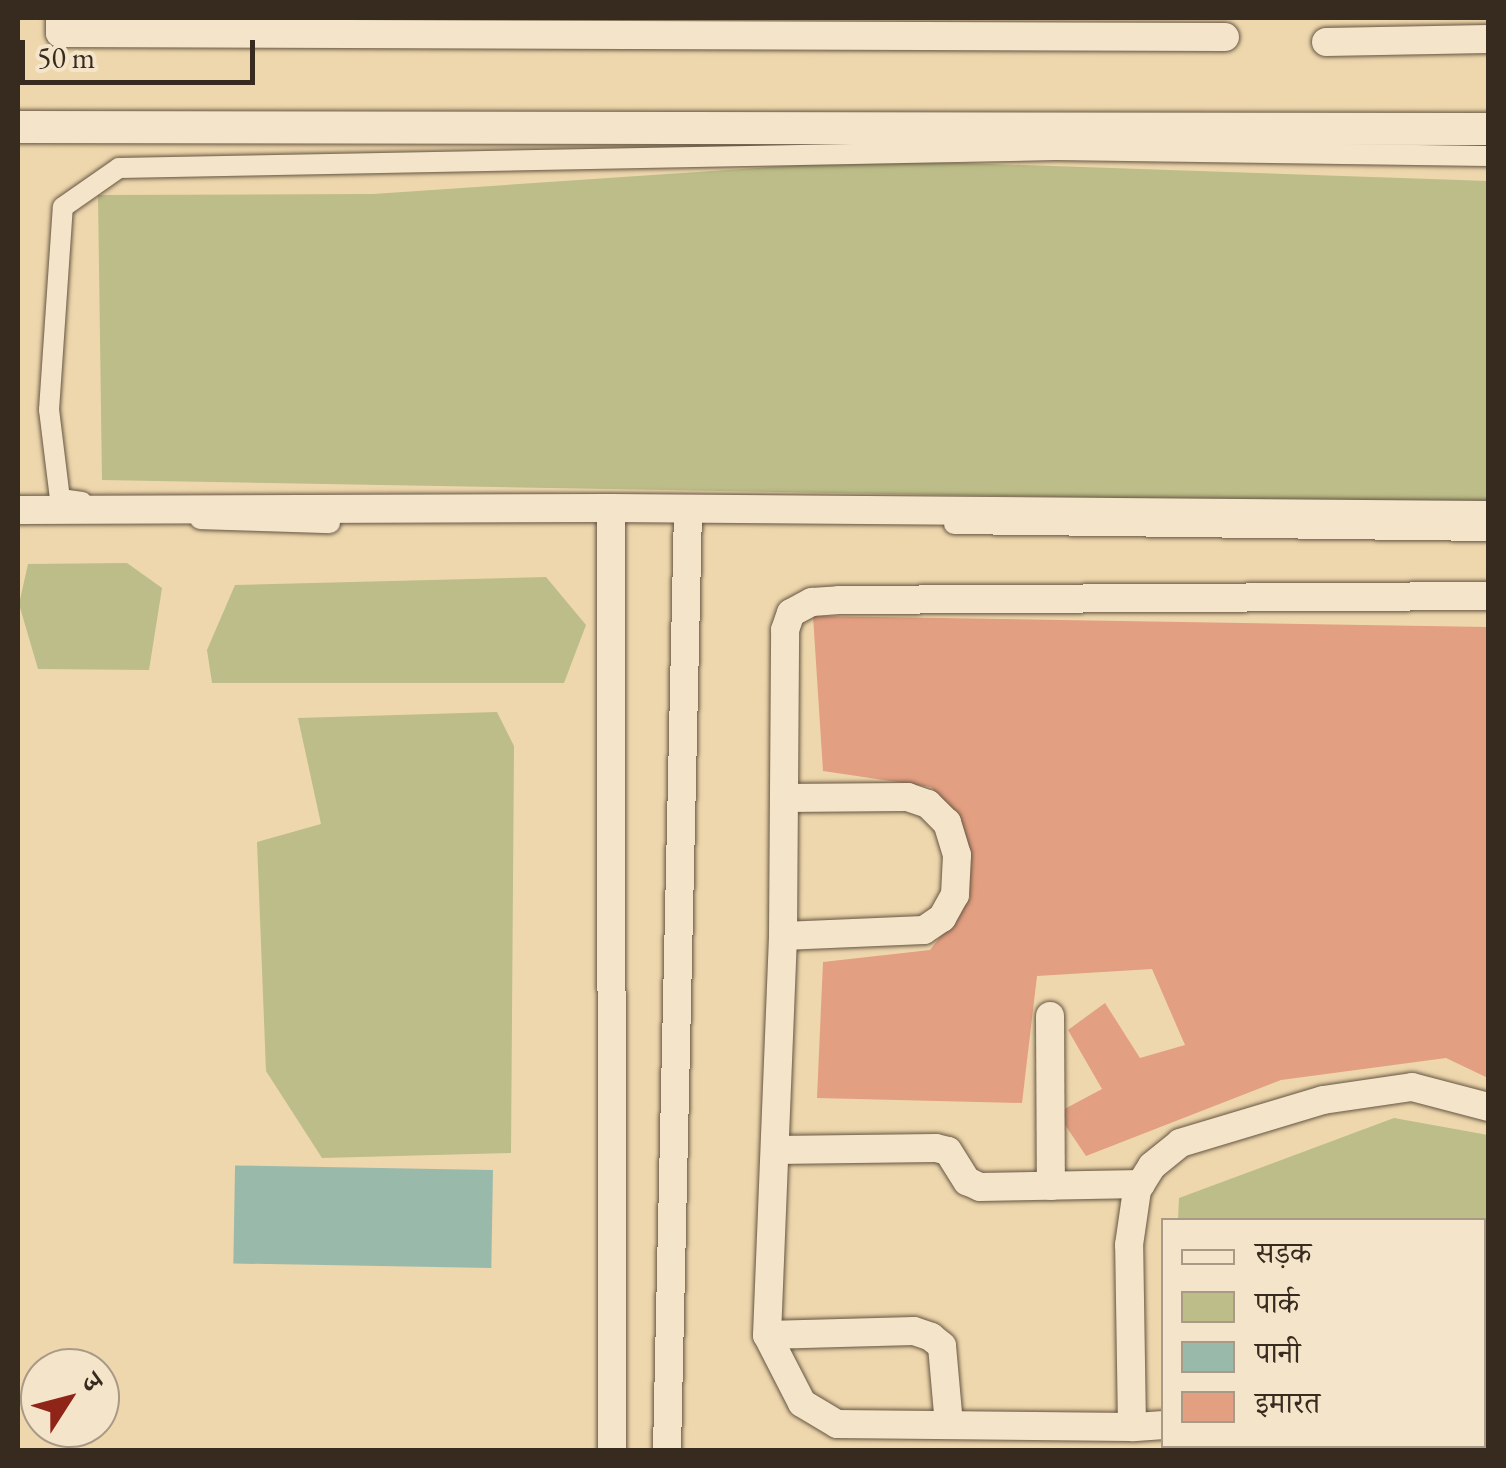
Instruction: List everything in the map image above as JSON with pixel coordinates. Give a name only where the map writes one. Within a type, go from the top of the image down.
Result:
[{"type":"street","points":[[60,18],[60,33],[604,25],[1225,37]]},
{"type":"street","points":[[1326,42],[1488,39]]},
{"type":"street","points":[[18,127],[1488,129]]},
{"type":"street","points":[[1488,156],[1056,150],[119,168],[63,207],[49,410],[60,499],[229,523],[702,520],[1488,532]]},
{"type":"street","points":[[18,510],[611,508],[1488,515]]},
{"type":"street","points":[[611,508],[612,1450]]},
{"type":"street","points":[[667,1450],[688,510]]},
{"type":"street","points":[[1161,1426],[837,1424],[802,1403],[767,1335],[783,936],[786,630],[790,613],[812,602],[1488,596]]},
{"type":"street","points":[[783,936],[924,930],[942,918],[955,895],[957,855],[947,823],[928,804],[908,797],[784,798]]},
{"type":"street","points":[[1050,1016],[1051,1186]]},
{"type":"street","points":[[1132,1427],[1129,1246],[1141,1184],[1152,1166],[1180,1143],[1324,1100],[1412,1087],[1488,1108]]},
{"type":"street","points":[[775,1150],[936,1148],[948,1151],[966,1182],[980,1187],[1141,1184]]},
{"type":"street","points":[[767,1335],[914,1331],[932,1337],[942,1346],[949,1425]]},
{"type":"green space","points":[[874,160],[1488,181],[1488,510],[1120,498],[102,480],[98,195],[373,194]]},
{"type":"green space","points":[[127,563],[162,588],[149,670],[38,669],[19,604],[28,564]]},
{"type":"green space","points":[[546,577],[586,625],[564,683],[212,683],[207,650],[235,585]]},
{"type":"green space","points":[[497,712],[514,746],[511,1153],[322,1158],[266,1071],[257,842],[321,824],[298,718]]},
{"type":"green space","points":[[1394,1118],[1488,1135],[1488,1264],[1486,1218],[1178,1218],[1179,1198]]},
{"type":"water","points":[[235,1165],[493,1170],[491,1268],[233,1263]]},
{"type":"building","points":[[813,616],[1488,627],[1488,1078],[1446,1058],[1281,1080],[1086,1156],[1057,1113],[1102,1089],[1068,1030],[1105,1003],[1140,1058],[1185,1045],[1152,969],[1037,976],[1022,1103],[817,1098],[823,962],[930,950],[970,898],[958,816],[931,787],[823,771]]}]
